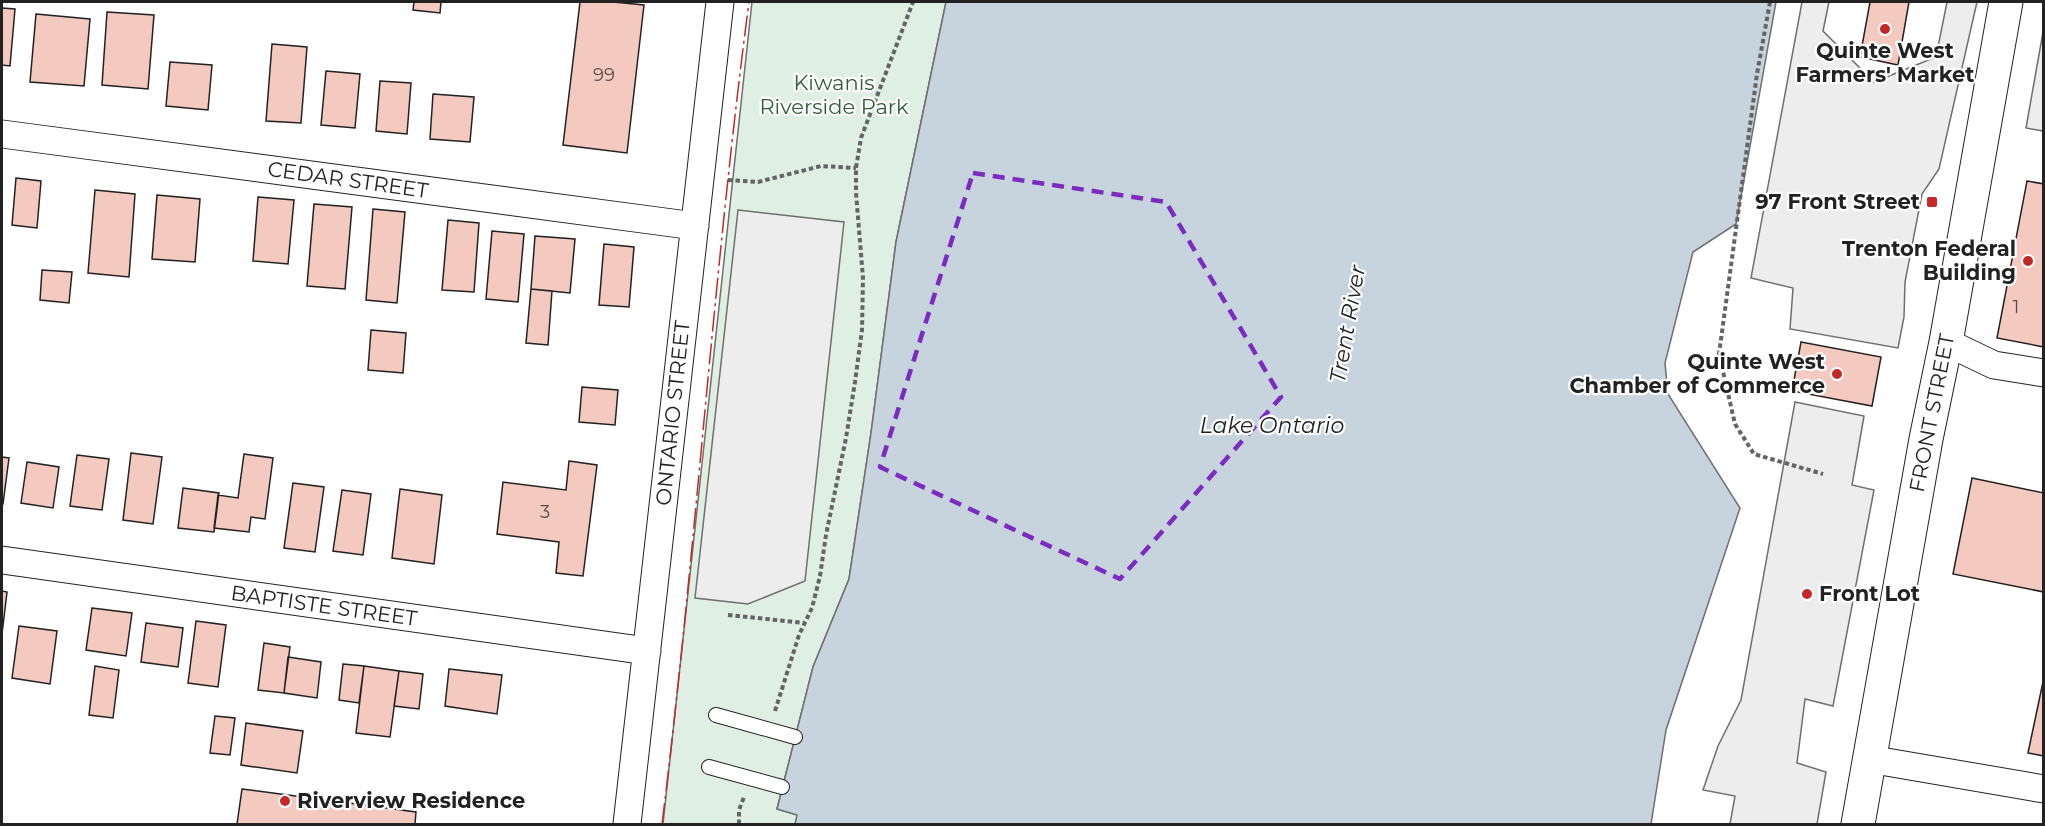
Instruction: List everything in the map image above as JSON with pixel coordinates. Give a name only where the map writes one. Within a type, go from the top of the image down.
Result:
[{"type":"street","name":"ONTARIO STREET","points":[[627,825],[720,2]]},
{"type":"street","name":"FRONT STREET","points":[[1858,825],[2006,2]]},
{"type":"street","name":"CEDAR STREET","points":[[2,134],[695,226]]},
{"type":"street","points":[[1946,342],[1994,365],[2043,373]]},
{"type":"street","name":"BAPTISTE STREET","points":[[2,560],[647,651]]},
{"type":"street","points":[[1869,759],[2043,789]]},
{"type":"lane","points":[[716,715],[795,737]]},
{"type":"lane","points":[[709,767],[782,788]]},
{"type":"path","points":[[770,730],[812,608],[846,438],[862,330],[863,279],[856,193],[856,168],[861,138],[913,2]]},
{"type":"path","points":[[1770,2],[1756,74],[1719,354],[1735,424],[1754,454],[1823,474]]},
{"type":"path","points":[[700,174],[738,182],[758,182],[820,166],[856,168]]},
{"type":"path","points":[[728,615],[805,623]]},
{"type":"path","points":[[739,825],[744,798],[754,780]]},
{"type":"highlighted area","points":[[973,173],[1166,202],[1281,397],[1120,579],[880,467]]},
{"type":"green space","name":"Kiwanis Riverside Park","points":[[752,2],[946,2],[896,242],[849,579],[813,667],[777,809],[798,815],[795,824],[663,824]]},
{"type":"shaded area","points":[[1802,2],[1829,2],[1823,31],[1874,82],[1936,57],[1947,2],[1977,2],[1939,169],[1922,194],[1905,282],[1904,317],[1898,348],[1790,329],[1793,288],[1751,278]]},
{"type":"shaded area","points":[[2043,32],[2043,131],[2026,128]]},
{"type":"shaded area","points":[[738,210],[844,222],[805,581],[748,604],[695,598]]},
{"type":"shaded area","name":"Front Lot","points":[[1795,402],[1864,416],[1852,485],[1874,490],[1833,706],[1805,699],[1797,763],[1826,772],[1817,824],[1730,824],[1735,796],[1703,790],[1718,746],[1741,700]]},
{"type":"water","name":"Lake Ontario","points":[[946,2],[1776,2],[1736,224],[1693,252],[1665,363],[1668,394],[1740,508],[1666,730],[1651,824],[795,824],[797,815],[777,809],[813,667],[849,579],[896,242]]},
{"type":"building","points":[[414,2],[441,2],[440,13],[413,10]]},
{"type":"building","points":[[580,2],[644,5],[627,153],[563,145]]},
{"type":"building","name":"Quinte West Farmers' Market","points":[[1870,2],[1909,2],[1898,65],[1860,57]]},
{"type":"building","points":[[2,8],[15,9],[10,66],[2,65]]},
{"type":"building","points":[[107,12],[154,15],[148,89],[102,85]]},
{"type":"building","points":[[36,14],[90,19],[84,86],[30,82]]},
{"type":"building","points":[[272,44],[307,47],[301,123],[266,121]]},
{"type":"building","points":[[170,62],[212,65],[208,110],[166,106]]},
{"type":"building","points":[[326,71],[360,74],[355,128],[321,125]]},
{"type":"building","points":[[380,81],[411,83],[407,134],[376,131]]},
{"type":"building","points":[[433,94],[474,97],[470,142],[430,139]]},
{"type":"building","points":[[16,178],[41,181],[37,228],[12,225]]},
{"type":"building","name":"Trenton Federal Building","points":[[2027,181],[2044,184],[2044,347],[1997,338]]},
{"type":"building","points":[[95,190],[135,194],[129,277],[88,273]]},
{"type":"building","points":[[157,195],[200,199],[195,262],[152,259]]},
{"type":"building","points":[[258,197],[294,200],[288,264],[253,261]]},
{"type":"building","points":[[314,204],[352,207],[345,289],[307,286]]},
{"type":"building","points":[[373,209],[405,212],[397,303],[366,300]]},
{"type":"building","points":[[448,220],[479,223],[474,292],[442,290]]},
{"type":"building","points":[[492,231],[524,234],[518,302],[486,299]]},
{"type":"building","points":[[535,236],[575,239],[570,293],[531,289]]},
{"type":"building","points":[[604,244],[634,247],[629,307],[599,305]]},
{"type":"building","points":[[42,270],[72,272],[69,303],[40,300]]},
{"type":"building","points":[[531,289],[552,291],[548,345],[526,343]]},
{"type":"building","points":[[371,330],[406,333],[403,373],[368,370]]},
{"type":"building","name":"Quinte West Chamber of Commerce","points":[[1801,342],[1881,357],[1872,406],[1792,391]]},
{"type":"building","points":[[582,387],[618,390],[615,425],[579,422]]},
{"type":"building","points":[[131,453],[162,457],[153,524],[123,520]]},
{"type":"building","points":[[244,454],[273,458],[265,519],[251,517],[249,532],[214,528],[218,495],[238,498]]},
{"type":"building","points":[[77,455],[109,459],[102,510],[70,506]]},
{"type":"building","points":[[2,457],[9,458],[3,504],[2,504]]},
{"type":"building","points":[[569,461],[597,465],[583,576],[556,573],[559,542],[497,534],[503,482],[566,490]]},
{"type":"building","points":[[27,462],[59,467],[53,508],[21,503]]},
{"type":"building","points":[[1972,478],[2044,493],[2044,592],[1953,574]]},
{"type":"building","points":[[293,483],[324,487],[315,552],[284,548]]},
{"type":"building","points":[[183,488],[219,493],[214,532],[178,528]]},
{"type":"building","points":[[400,489],[442,495],[434,564],[392,558]]},
{"type":"building","points":[[342,490],[371,494],[363,555],[333,551]]},
{"type":"building","points":[[2,591],[7,592],[2,634]]},
{"type":"building","points":[[92,608],[132,613],[126,656],[86,650]]},
{"type":"building","points":[[196,621],[226,625],[218,687],[188,683]]},
{"type":"building","points":[[146,623],[183,628],[178,667],[141,662]]},
{"type":"building","points":[[19,626],[57,631],[50,684],[12,678]]},
{"type":"building","points":[[264,643],[290,647],[284,693],[258,690]]},
{"type":"building","points":[[288,657],[321,662],[317,698],[284,693]]},
{"type":"building","points":[[343,664],[364,666],[359,703],[339,700]]},
{"type":"building","points":[[95,666],[119,670],[113,718],[89,715]]},
{"type":"building","points":[[364,666],[399,671],[390,737],[356,733]]},
{"type":"building","points":[[449,669],[502,675],[497,714],[445,706]]},
{"type":"building","points":[[399,671],[423,674],[419,709],[394,706]]},
{"type":"building","points":[[2044,677],[2044,756],[2028,753]]},
{"type":"building","points":[[215,716],[235,718],[230,755],[210,753]]},
{"type":"building","points":[[246,723],[303,731],[297,773],[241,765]]},
{"type":"building","name":"Riverview Residence","points":[[242,789],[416,812],[415,824],[237,824]]},
{"type":"power","points":[[662,824],[685,619],[725,207],[749,2]]},
{"type":"place","name":"Quinte West Farmers' Market","points":[[1885,29]]},
{"type":"place","name":"97 Front Street","points":[[1932,202]]},
{"type":"place","name":"Trenton Federal Building","points":[[2028,261]]},
{"type":"place","name":"Quinte West Chamber of Commerce","points":[[1837,374]]},
{"type":"place","name":"Front Lot","points":[[1807,594]]},
{"type":"place","name":"Riverview Residence","points":[[285,801]]},
{"type":"water label","name":"Trent River","points":[[1347,324]]}]
